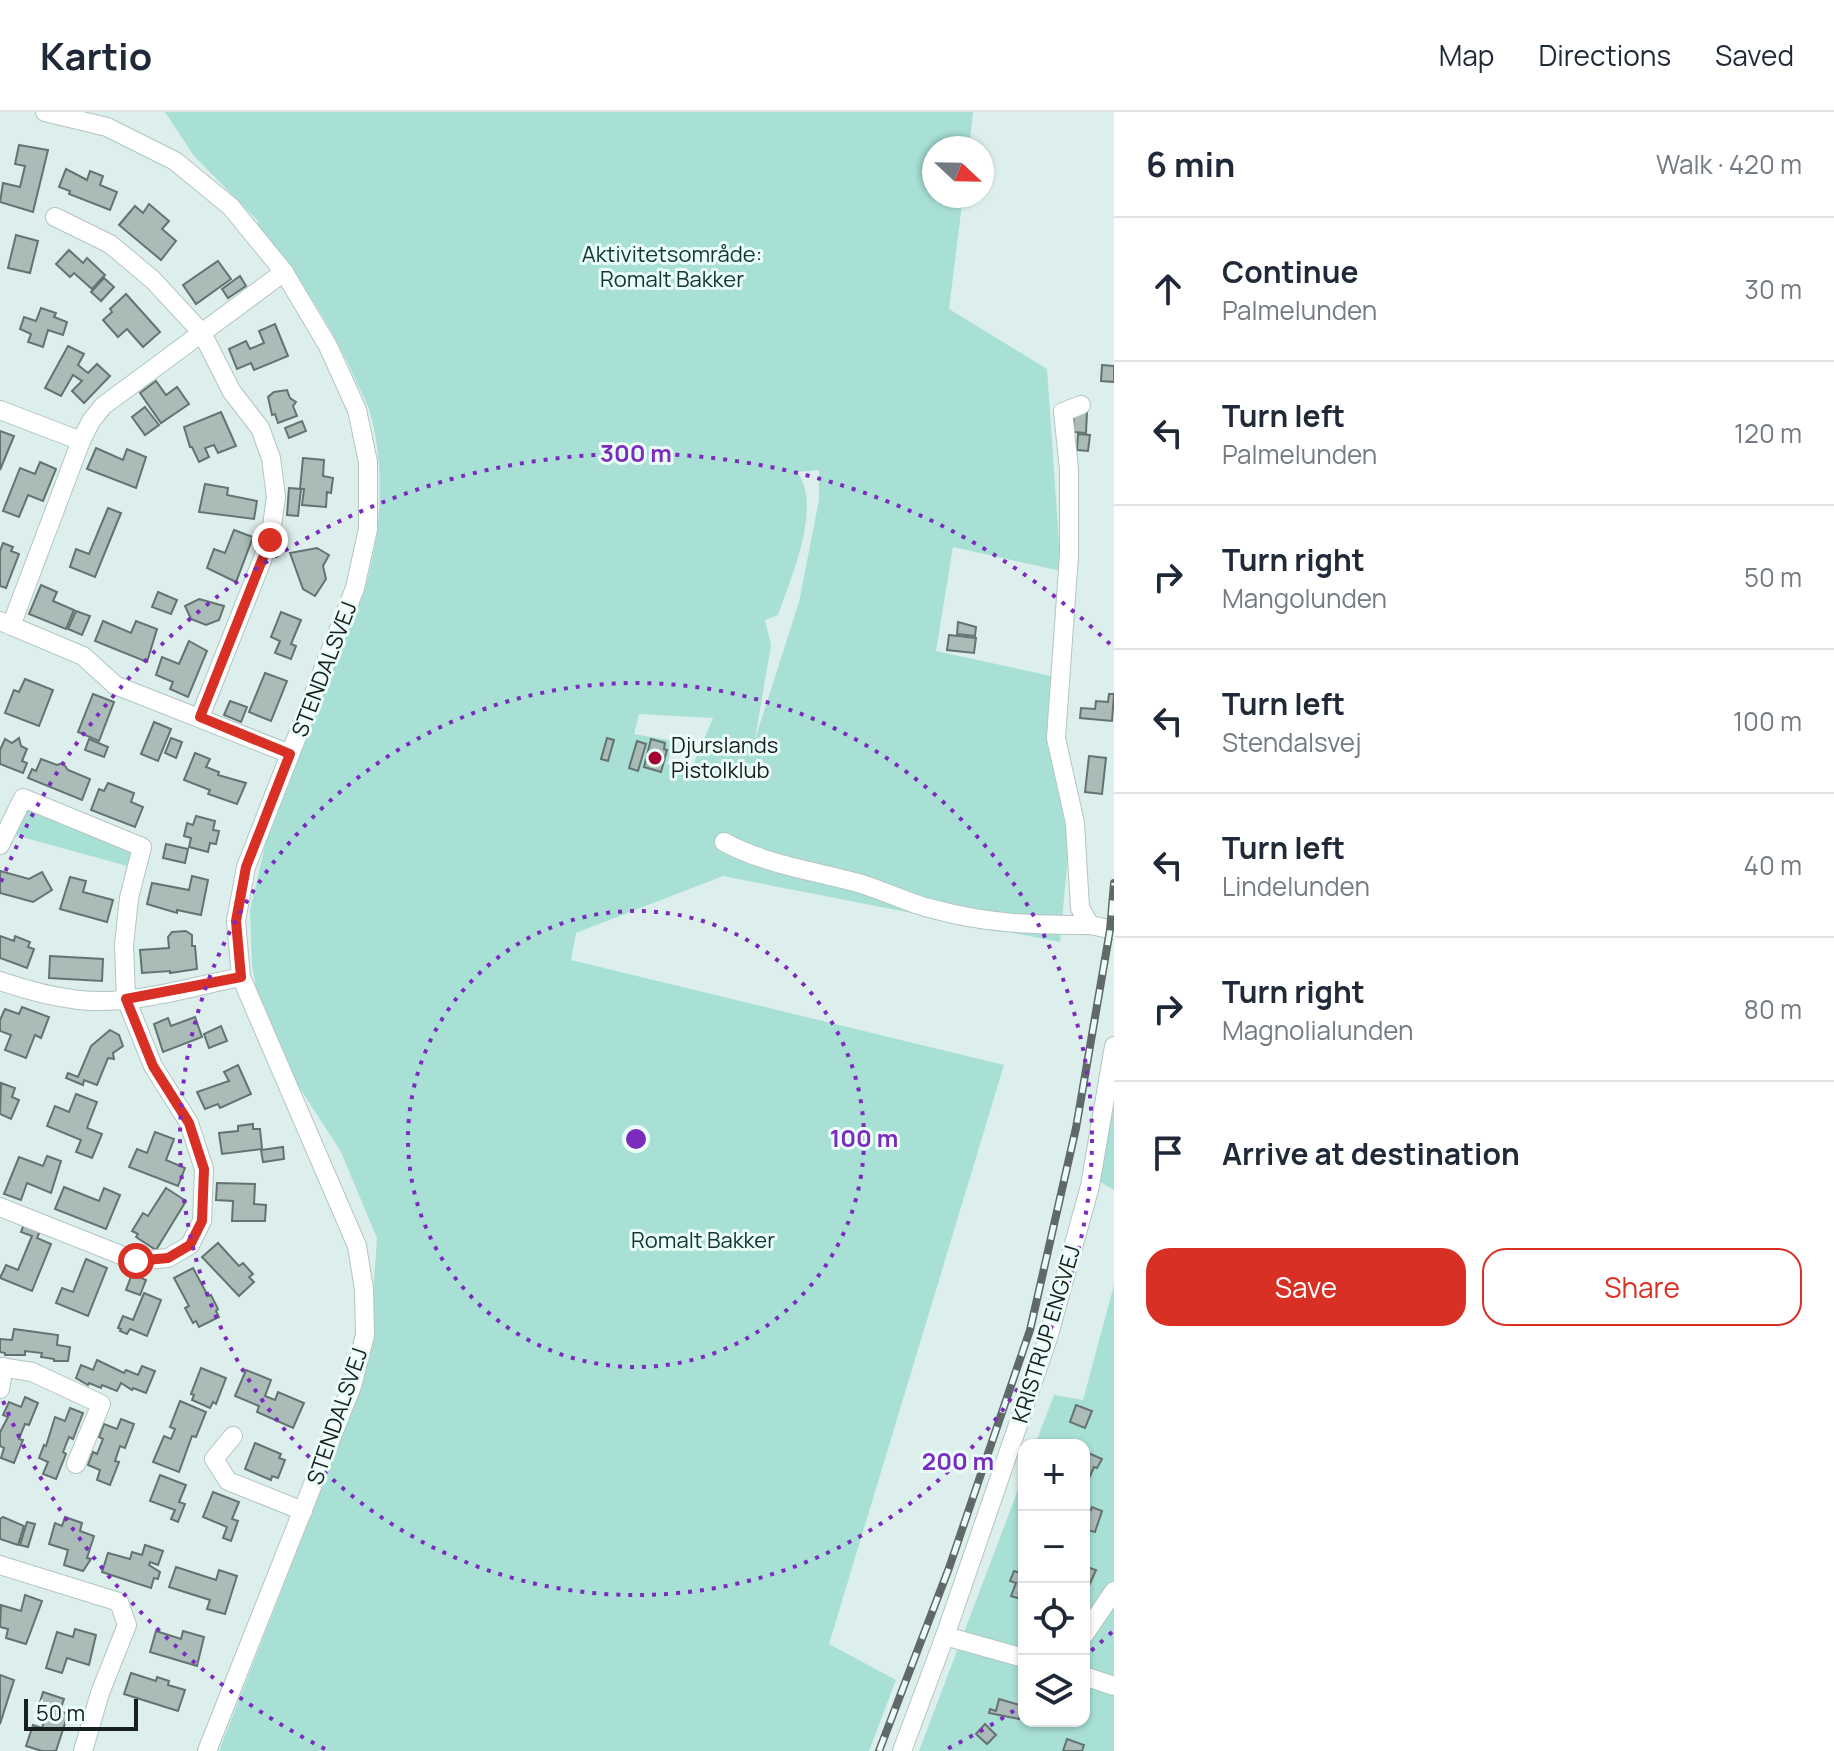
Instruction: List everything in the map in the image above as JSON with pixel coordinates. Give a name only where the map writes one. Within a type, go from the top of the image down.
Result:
[{"type":"street","name":"STENDALSVEJ","points":[[45,112],[107,127],[175,161],[231,207],[284,272],[328,346],[357,410],[368,462],[368,529],[355,588],[246,867],[236,921],[241,977],[357,1246],[364,1289],[365,1335],[352,1386],[207,1751]]},
{"type":"street","points":[[55,217],[110,244],[153,280],[202,333],[232,392],[260,428],[271,458],[276,497],[270,540],[200,717]]},
{"type":"street","points":[[284,272],[103,406],[91,421],[6,624],[83,656],[115,685],[290,754]]},
{"type":"street","points":[[1081,405],[1063,412],[1069,469],[1069,555],[1056,738],[1075,823],[1080,908],[1090,925]]},
{"type":"street","points":[[0,410],[81,441]]},
{"type":"street","points":[[0,845],[23,798],[142,847],[129,898],[124,945],[126,999],[153,1066],[189,1123],[204,1169],[202,1221],[190,1245],[168,1258],[136,1261],[0,1207]]},
{"type":"street","points":[[724,842],[745,853],[863,884],[929,908],[982,921],[1011,925],[1090,925],[1114,930]]},
{"type":"street","points":[[0,981],[39,994],[82,1000],[126,999],[241,977]]},
{"type":"street","name":"KRISTRUP ENGVEJ","points":[[902,1751],[1048,1338],[1090,1186],[1114,1046]]},
{"type":"street","points":[[0,1389],[2,1367],[32,1372],[101,1404],[76,1464]]},
{"type":"street","points":[[233,1436],[214,1459],[228,1481],[303,1511]]},
{"type":"street","points":[[0,1565],[119,1602],[127,1625],[100,1693],[83,1751]]},
{"type":"street","points":[[1090,1626],[1114,1591]]},
{"type":"street","points":[[945,1636],[1018,1656]]},
{"type":"street","points":[[1090,1678],[1114,1686]]},
{"type":"green space","points":[[165,112],[973,112],[970,136],[922,136],[922,208],[962,208],[949,309],[1047,369],[1061,571],[953,547],[936,651],[1051,676],[1050,751],[1069,844],[1060,942],[723,876],[576,933],[571,960],[1004,1065],[829,1644],[896,1680],[869,1751],[219,1751],[333,1459],[369,1352],[377,1238],[340,1150],[297,1084],[257,993],[252,966],[250,910],[268,833],[365,589],[375,545],[380,501],[378,457],[369,409],[323,317],[258,221],[194,156]],"holes":[[[819,470],[819,500],[799,602],[755,739],[771,645],[765,620],[778,615],[797,562],[806,522],[804,486],[797,472]],[[639,714],[713,718],[690,772],[667,764],[674,741],[634,734]]]},
{"type":"green space","points":[[29,806],[132,849],[131,867],[11,834]]},
{"type":"green space","points":[[1114,1089],[1114,1190],[1099,1181]]},
{"type":"green space","points":[[1114,1285],[1114,1751],[919,1751],[1018,1490],[1018,1727],[1090,1727],[1090,1439],[1037,1439],[1054,1395],[1083,1400]]},
{"type":"building","points":[[19,145],[48,150],[33,212],[0,202],[3,183],[20,187],[25,166],[15,164]]},
{"type":"building","points":[[66,169],[87,180],[90,171],[103,176],[100,185],[117,192],[110,210],[59,187]]},
{"type":"building","points":[[149,204],[169,221],[162,229],[176,241],[161,260],[119,225],[135,206],[143,213]]},
{"type":"building","points":[[16,235],[38,241],[30,273],[8,268]]},
{"type":"building","points":[[69,250],[83,263],[87,258],[105,275],[92,289],[74,273],[70,277],[56,264]]},
{"type":"building","points":[[218,261],[231,279],[196,304],[183,285]]},
{"type":"building","points":[[240,276],[246,286],[228,298],[222,289]]},
{"type":"building","points":[[104,278],[114,287],[101,301],[91,292]]},
{"type":"building","points":[[126,294],[160,332],[143,347],[127,329],[118,337],[103,320]]},
{"type":"building","points":[[41,308],[56,313],[54,317],[67,322],[63,335],[48,330],[43,347],[28,342],[31,334],[20,329],[24,317],[36,321]]},
{"type":"building","points":[[275,324],[288,356],[254,370],[251,363],[237,369],[229,349],[246,341],[250,349],[264,343],[259,331]]},
{"type":"building","points":[[68,346],[84,354],[78,365],[88,373],[97,364],[110,376],[84,403],[72,391],[82,381],[73,375],[61,396],[45,388]]},
{"type":"building","points":[[1102,365],[1114,366],[1114,382],[1101,381]]},
{"type":"building","points":[[156,381],[166,395],[177,387],[189,404],[161,423],[140,393]]},
{"type":"building","points":[[287,390],[296,402],[293,406],[297,416],[278,423],[275,414],[272,415],[268,397],[274,392]]},
{"type":"building","points":[[145,407],[159,425],[145,435],[132,417]]},
{"type":"building","points":[[1074,411],[1087,412],[1086,433],[1073,432]]},
{"type":"building","points":[[221,412],[236,446],[218,453],[214,445],[205,448],[209,457],[199,462],[184,427]]},
{"type":"building","points":[[302,421],[306,431],[289,438],[285,428]]},
{"type":"building","points":[[0,431],[14,436],[0,470]]},
{"type":"building","points":[[1078,434],[1090,435],[1088,451],[1077,450]]},
{"type":"building","points":[[96,448],[123,460],[127,449],[146,457],[136,488],[87,469]]},
{"type":"building","points":[[303,458],[324,460],[323,476],[333,478],[331,493],[327,492],[326,507],[302,505]]},
{"type":"building","points":[[40,462],[56,469],[43,501],[28,495],[19,517],[3,511],[20,468],[35,474]]},
{"type":"building","points":[[205,484],[228,488],[227,495],[257,501],[254,519],[199,512]]},
{"type":"building","points":[[289,488],[301,489],[298,516],[287,515]]},
{"type":"building","points":[[108,508],[121,513],[95,577],[70,567],[76,549],[89,554]]},
{"type":"building","points":[[234,530],[253,537],[236,582],[207,568],[214,549],[225,553]]},
{"type":"building","points":[[3,543],[19,554],[6,588],[0,586],[0,551]]},
{"type":"building","points":[[317,548],[329,555],[323,566],[326,579],[315,596],[303,589],[290,553]]},
{"type":"building","points":[[41,585],[57,592],[53,601],[74,610],[66,629],[29,614]]},
{"type":"building","points":[[158,592],[177,600],[171,614],[152,607]]},
{"type":"building","points":[[199,599],[224,606],[219,620],[206,625],[191,619],[185,606]]},
{"type":"building","points":[[76,611],[90,616],[82,635],[68,629]]},
{"type":"building","points":[[281,612],[301,620],[291,644],[296,646],[291,659],[275,653],[280,641],[271,637]]},
{"type":"building","points":[[103,621],[131,633],[136,621],[157,629],[147,662],[95,641]]},
{"type":"building","points":[[958,622],[976,627],[975,636],[957,634]]},
{"type":"building","points":[[949,635],[976,638],[974,653],[947,650]]},
{"type":"building","points":[[189,641],[207,651],[188,697],[170,689],[173,682],[156,675],[162,657],[179,664]]},
{"type":"building","points":[[265,673],[287,681],[271,721],[249,712]]},
{"type":"building","points":[[25,679],[53,690],[39,726],[5,713],[14,690],[19,692]]},
{"type":"building","points":[[93,694],[114,702],[99,741],[78,732]]},
{"type":"building","points":[[1109,694],[1114,694],[1112,721],[1080,718],[1081,708],[1095,709],[1096,701],[1108,702]]},
{"type":"building","points":[[230,701],[247,707],[241,722],[224,715]]},
{"type":"building","points":[[154,722],[171,729],[158,761],[141,754]]},
{"type":"building","points":[[19,738],[21,746],[27,749],[22,761],[27,763],[23,773],[0,764],[0,750],[5,739],[12,743]]},
{"type":"building","points":[[171,738],[182,742],[176,758],[165,753]]},
{"type":"building","points":[[607,738],[614,740],[608,761],[601,759]]},
{"type":"building","points":[[89,739],[108,747],[104,757],[85,750]]},
{"type":"building","name":"Djurslands Pistolklub","points":[[651,739],[665,743],[664,749],[667,750],[661,772],[644,767]]},
{"type":"building","points":[[637,741],[646,744],[638,771],[629,768]]},
{"type":"building","points":[[195,753],[210,759],[206,767],[219,772],[218,775],[246,783],[237,804],[208,794],[210,790],[184,780]]},
{"type":"building","points":[[1089,756],[1106,758],[1102,794],[1085,792]]},
{"type":"building","points":[[41,759],[57,765],[63,763],[68,770],[90,779],[82,800],[28,778],[32,769],[36,771]]},
{"type":"building","points":[[108,783],[134,793],[131,802],[143,807],[135,827],[91,810],[99,789],[104,791]]},
{"type":"building","points":[[196,816],[215,821],[213,830],[219,831],[216,844],[210,843],[208,852],[189,847],[191,838],[184,836],[187,823],[193,825]]},
{"type":"building","points":[[166,844],[188,849],[185,863],[163,858]]},
{"type":"building","points":[[0,871],[29,879],[42,872],[52,890],[33,902],[0,893]]},
{"type":"building","points":[[192,876],[208,880],[201,915],[177,910],[177,913],[147,904],[152,883],[189,890]]},
{"type":"building","points":[[70,877],[86,881],[83,892],[113,900],[107,922],[60,909]]},
{"type":"building","points":[[186,931],[192,935],[197,969],[142,973],[140,950],[169,948],[168,937],[172,932]]},
{"type":"building","points":[[0,936],[14,941],[15,936],[30,942],[28,947],[34,949],[27,968],[0,958]]},
{"type":"building","points":[[50,956],[103,959],[102,981],[49,978]]},
{"type":"building","points":[[22,1007],[49,1017],[41,1038],[35,1035],[26,1058],[5,1050],[11,1035],[0,1031],[0,1020],[5,1009],[19,1014]]},
{"type":"building","points":[[195,1017],[202,1037],[163,1052],[154,1024],[168,1018],[171,1026]]},
{"type":"building","points":[[221,1026],[227,1041],[209,1048],[204,1034]]},
{"type":"building","points":[[110,1030],[119,1035],[123,1046],[113,1053],[114,1059],[108,1058],[97,1085],[84,1080],[83,1085],[66,1078],[68,1073],[78,1077],[91,1046]]},
{"type":"building","points":[[238,1065],[251,1094],[220,1108],[218,1104],[205,1109],[197,1092],[229,1081],[224,1072]]},
{"type":"building","points":[[1,1083],[15,1088],[12,1097],[19,1100],[11,1119],[0,1114]]},
{"type":"building","points":[[76,1094],[97,1102],[87,1128],[102,1134],[92,1158],[76,1152],[81,1140],[47,1126],[55,1106],[69,1112]]},
{"type":"building","points":[[253,1124],[253,1129],[260,1129],[262,1149],[222,1154],[219,1133],[238,1131],[238,1126]]},
{"type":"building","points":[[155,1132],[174,1139],[166,1160],[185,1168],[178,1186],[129,1167],[137,1149],[147,1153]]},
{"type":"building","points":[[283,1147],[284,1159],[263,1162],[261,1150]]},
{"type":"building","points":[[47,1156],[61,1161],[51,1193],[27,1183],[21,1200],[4,1194],[19,1157],[43,1166]]},
{"type":"building","points":[[217,1183],[255,1184],[254,1204],[266,1205],[265,1221],[232,1221],[233,1201],[216,1200]]},
{"type":"building","points":[[64,1187],[99,1201],[104,1188],[120,1195],[106,1229],[55,1209]]},
{"type":"building","points":[[166,1188],[186,1201],[156,1250],[132,1231],[143,1213],[148,1216]]},
{"type":"building","points":[[24,1224],[40,1231],[37,1238],[51,1244],[32,1291],[0,1278],[6,1265],[18,1270],[32,1236],[21,1232]]},
{"type":"building","points":[[218,1243],[239,1266],[243,1263],[253,1274],[249,1277],[254,1282],[239,1296],[202,1257]]},
{"type":"building","points":[[86,1259],[107,1268],[88,1316],[56,1303],[62,1288],[73,1292]]},
{"type":"building","points":[[193,1268],[208,1296],[211,1295],[219,1317],[199,1327],[196,1321],[193,1323],[185,1308],[189,1306],[174,1278]]},
{"type":"building","points":[[132,1274],[146,1280],[140,1295],[126,1290]]},
{"type":"building","points":[[144,1293],[161,1300],[147,1336],[130,1329],[127,1334],[120,1331],[118,1328],[123,1316],[133,1320]]},
{"type":"building","points":[[14,1329],[58,1335],[57,1345],[70,1347],[68,1361],[54,1361],[41,1357],[42,1353],[25,1351],[25,1355],[5,1355],[0,1352],[0,1339],[12,1340]]},
{"type":"building","points":[[97,1360],[124,1373],[126,1370],[138,1375],[142,1366],[155,1371],[146,1393],[132,1390],[121,1383],[117,1391],[102,1385],[101,1388],[76,1378],[81,1365],[93,1370]]},
{"type":"building","points":[[201,1368],[226,1378],[216,1404],[213,1402],[210,1408],[192,1400],[194,1395],[191,1394]]},
{"type":"building","points":[[246,1370],[271,1380],[265,1396],[275,1400],[278,1392],[304,1403],[293,1428],[257,1412],[259,1406],[235,1396]]},
{"type":"building","points":[[25,1397],[38,1403],[19,1439],[23,1440],[14,1463],[1,1458],[4,1448],[0,1446],[0,1432],[8,1417],[3,1415],[9,1402],[21,1407]]},
{"type":"building","points":[[180,1401],[206,1412],[196,1437],[192,1436],[179,1472],[153,1462],[164,1436],[171,1439],[175,1429],[170,1427]]},
{"type":"building","points":[[1076,1405],[1092,1411],[1085,1428],[1070,1422]]},
{"type":"building","points":[[70,1408],[83,1413],[73,1439],[69,1437],[56,1479],[43,1474],[48,1462],[39,1458],[55,1417],[65,1421]]},
{"type":"building","points":[[121,1419],[134,1424],[125,1448],[120,1446],[115,1461],[119,1462],[110,1485],[97,1480],[100,1470],[88,1465],[103,1439],[99,1437],[104,1424],[117,1429]]},
{"type":"building","points":[[255,1443],[281,1454],[279,1458],[285,1460],[278,1478],[272,1476],[271,1480],[245,1469]]},
{"type":"building","points":[[1090,1454],[1102,1459],[1097,1468],[1094,1467],[1090,1476]]},
{"type":"building","points":[[160,1475],[186,1485],[179,1502],[185,1504],[178,1522],[171,1519],[175,1510],[150,1501]]},
{"type":"building","points":[[213,1492],[239,1502],[232,1519],[238,1521],[231,1541],[223,1538],[227,1527],[203,1517]]},
{"type":"building","points":[[1092,1507],[1102,1511],[1095,1532],[1090,1531]]},
{"type":"building","points":[[3,1517],[24,1526],[18,1545],[0,1539],[0,1519]]},
{"type":"building","points":[[65,1517],[82,1523],[80,1531],[94,1536],[87,1558],[91,1559],[83,1571],[64,1565],[68,1550],[49,1544],[55,1523],[62,1526]]},
{"type":"building","points":[[27,1522],[35,1524],[28,1547],[20,1545]]},
{"type":"building","points":[[145,1545],[163,1551],[158,1565],[150,1562],[149,1565],[160,1572],[151,1588],[102,1572],[108,1553],[130,1559],[132,1552],[142,1555]]},
{"type":"building","points":[[176,1567],[216,1580],[219,1570],[237,1576],[225,1614],[207,1609],[210,1600],[169,1587]]},
{"type":"building","points":[[1090,1568],[1096,1570],[1090,1584]]},
{"type":"building","points":[[1014,1571],[1018,1572],[1018,1598],[1011,1596],[1016,1583],[1010,1581]]},
{"type":"building","points":[[25,1595],[42,1601],[26,1644],[6,1638],[8,1629],[0,1627],[1,1605],[21,1611]]},
{"type":"building","points":[[75,1629],[96,1635],[89,1665],[67,1658],[62,1673],[46,1668],[57,1632],[73,1637]]},
{"type":"building","points":[[156,1631],[181,1639],[183,1631],[204,1637],[197,1666],[150,1652]]},
{"type":"building","points":[[131,1673],[156,1681],[157,1677],[169,1681],[168,1685],[185,1690],[178,1711],[124,1694]]},
{"type":"building","points":[[0,1675],[14,1680],[0,1724]]},
{"type":"building","points":[[43,1692],[64,1699],[60,1711],[68,1714],[56,1751],[26,1746],[33,1725],[42,1728],[47,1712],[38,1709]]},
{"type":"building","points":[[999,1699],[1018,1705],[1018,1719],[989,1713],[990,1709],[996,1711]]},
{"type":"building","points":[[985,1724],[996,1735],[987,1744],[976,1734]]},
{"type":"building","points":[[1067,1739],[1084,1745],[1082,1751],[1063,1751]]},
{"type":"railway","points":[[879,1751],[949,1568],[1030,1330],[1076,1128],[1110,930],[1114,883]]},
{"type":"place","name":"Djurslands Pistolklub","points":[[655,758]]},
{"type":"route","points":[[136,1261],[168,1258],[190,1245],[202,1221],[204,1169],[189,1123],[153,1066],[126,999],[241,977],[236,921],[246,867],[290,754],[200,717],[270,540]]},
{"type":"park label","name":"Aktivitetsområde: Romalt Bakker","points":[[672,266]]},
{"type":"park label","name":"Romalt Bakker","points":[[703,1240]]}]
